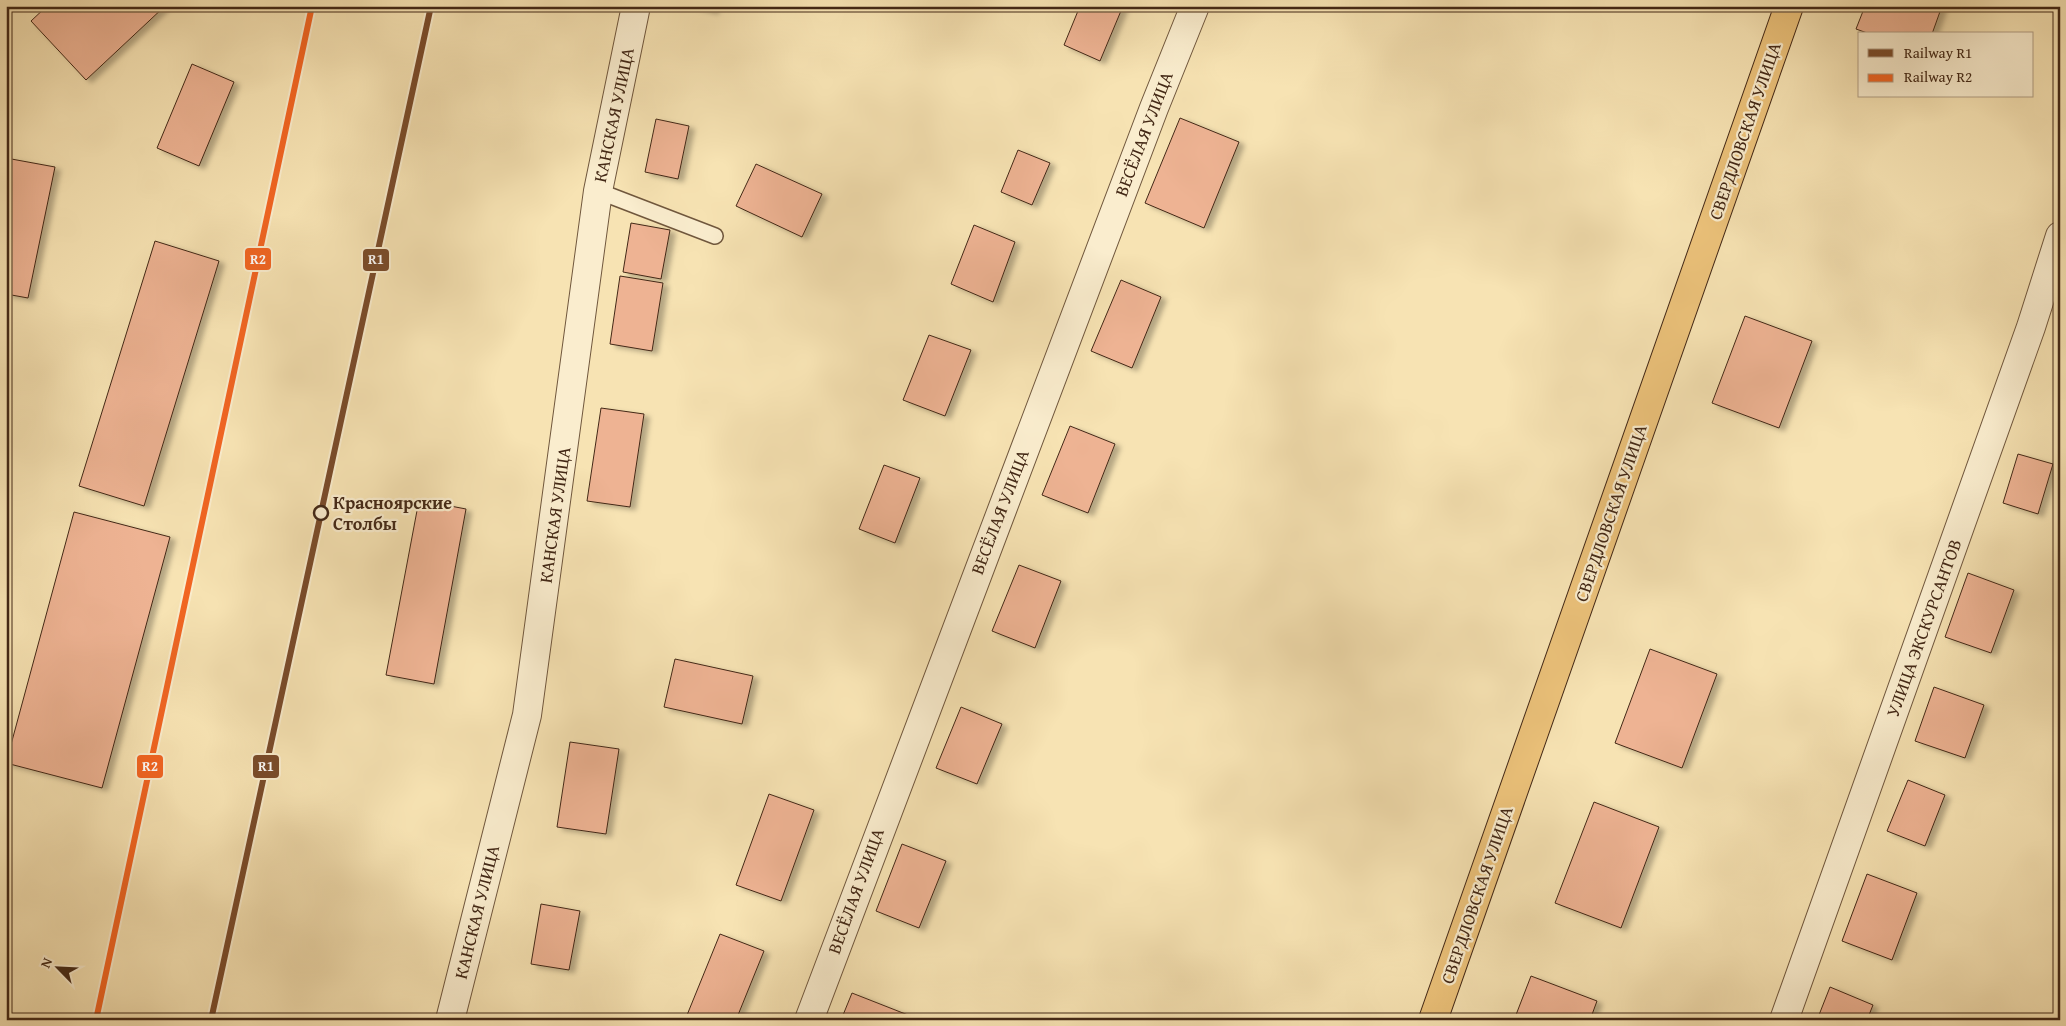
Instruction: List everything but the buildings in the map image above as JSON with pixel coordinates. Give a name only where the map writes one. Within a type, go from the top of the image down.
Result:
[{"type":"highway","name":"СВЕРДЛОВСКАЯ УЛИЦА","points":[[1433,1020],[1789,6]]},
{"type":"street","name":"КАНСКАЯ УЛИЦА","points":[[450,1020],[528,715],[598,191],[636,6]]},
{"type":"street","name":"ВЕСЁЛАЯ УЛИЦА","points":[[809,1020],[1147,126],[1195,6]]},
{"type":"street","name":"УЛИЦА ЭКСКУРСАНТОВ","points":[[1784,1020],[2028,336],[2060,236]]},
{"type":"lane","points":[[598,191],[715,236]]},
{"type":"railway","points":[[96,1020],[312,6]]},
{"type":"rail line","name":"R2","points":[[96,1020],[312,6]]},
{"type":"rail line","name":"R1","points":[[211,1020],[431,6]]},
{"type":"place","name":"Красноярские Столбы","points":[[321,513]]}]
